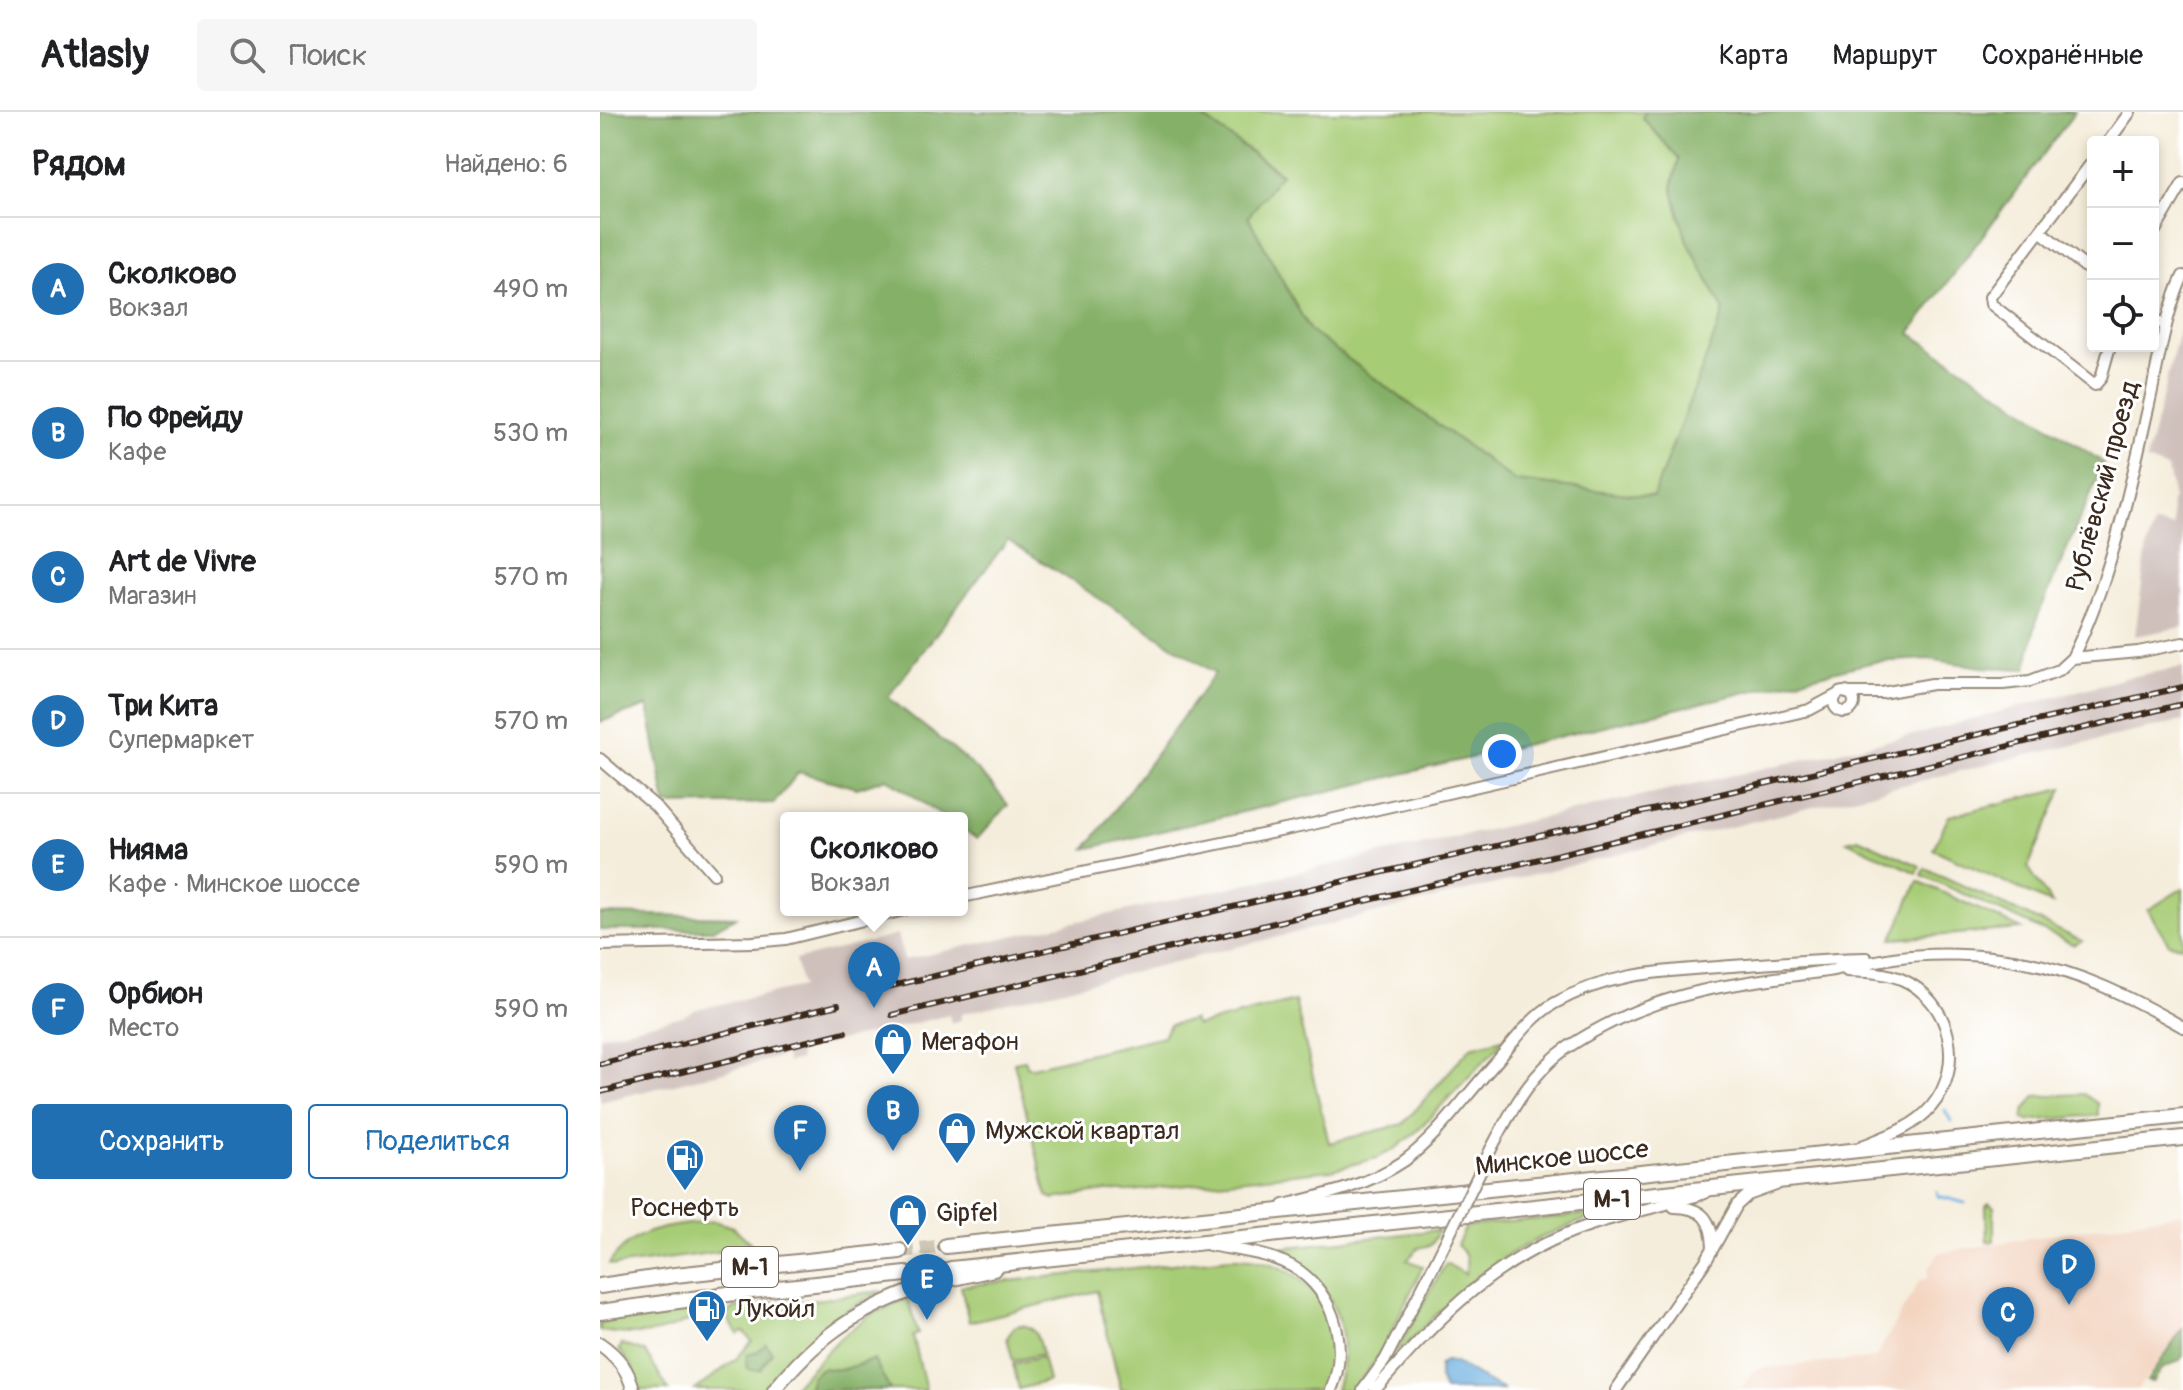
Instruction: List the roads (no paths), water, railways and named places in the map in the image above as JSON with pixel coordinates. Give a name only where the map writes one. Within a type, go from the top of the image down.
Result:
[{"type":"highway","name":"Минское шоссе","points":[[946,1246],[2183,1116]]},
{"type":"highway","name":"Минское шоссе","points":[[953,1274],[1040,1260],[2183,1138]]},
{"type":"highway","name":"М-1","points":[[600,1286],[900,1251]]},
{"type":"highway","name":"М-1","points":[[600,1312],[906,1274]]},
{"type":"main road","points":[[774,1390],[821,1340],[857,1314],[911,1291]]},
{"type":"main road","points":[[600,1344],[625,1369],[633,1390]]},
{"type":"street","points":[[2112,136],[2130,112]]},
{"type":"street","points":[[2087,169],[1990,297],[1991,304],[2095,385],[2101,378],[2108,352]]},
{"type":"street","points":[[2159,224],[2183,183]]},
{"type":"street","points":[[2040,231],[2087,268]]},
{"type":"street","name":"Рублёвский проезд","points":[[2072,658],[2103,583],[2131,482],[2166,326],[2183,276]]},
{"type":"street","points":[[2159,322],[2166,326]]},
{"type":"street","points":[[968,896],[1304,826],[1809,710],[1842,694],[1882,693],[1932,684],[2030,681],[2059,670],[2072,658],[2138,652],[2183,643]]},
{"type":"street","points":[[1809,710],[1846,711],[1882,693]]},
{"type":"street","points":[[1842,694],[1834,704],[1846,711]]},
{"type":"street","points":[[1842,694],[1853,700],[1846,711]]},
{"type":"street","points":[[600,759],[655,806],[714,874]]},
{"type":"street","points":[[600,945],[786,939],[880,916]]},
{"type":"street","points":[[1240,1216],[1354,1185],[1403,1161],[1444,1124],[1465,1096],[1537,1017],[1554,1004],[1593,985],[1624,976],[1824,959],[1941,955],[1992,958],[2035,964],[2106,986],[2183,1027]]},
{"type":"street","points":[[1363,1390],[1385,1360],[1514,1107],[1530,1083],[1554,1058],[1603,1027],[1663,999],[1715,986],[1895,958]]},
{"type":"street","points":[[1829,970],[1884,974],[1902,979],[1917,989],[1940,1013],[1950,1045],[1951,1061],[1947,1077],[1941,1094],[1931,1107],[1919,1119],[1893,1134],[1843,1153]]},
{"type":"street","points":[[1616,1390],[1713,1247],[1737,1205],[1748,1195],[1788,1180]]},
{"type":"street","points":[[1375,1390],[1455,1303],[1512,1263],[1565,1235],[1724,1187]]},
{"type":"street","points":[[1662,1207],[1693,1209],[1705,1217],[1712,1228],[1713,1247]]},
{"type":"street","points":[[1195,1244],[1253,1253],[1285,1262],[1318,1288],[1338,1332],[1338,1365],[1331,1390]]},
{"type":"water","points":[[1445,1361],[1505,1390],[1444,1390],[1439,1366]]},
{"type":"waterway","points":[[1945,1110],[1951,1121]]},
{"type":"waterway","points":[[1937,1191],[1938,1196],[1965,1203]]},
{"type":"tunnel","points":[[900,1251],[946,1246]]},
{"type":"tunnel","points":[[906,1274],[951,1269]]},
{"type":"tunnel","points":[[911,1291],[954,1279]]},
{"type":"railway","points":[[887,987],[2183,687]]},
{"type":"railway","points":[[892,1015],[2183,704]]},
{"type":"railway","points":[[600,1064],[838,1005]]},
{"type":"railway","points":[[600,1092],[845,1032]]},
{"type":"place","name":"Сколково","points":[[874,1008]]},
{"type":"place","name":"Мегафон","points":[[893,1076]]},
{"type":"place","name":"По Фрейду","points":[[893,1151]]},
{"type":"place","name":"Мужской квартал","points":[[957,1165]]},
{"type":"place","name":"Орбион","points":[[800,1171]]},
{"type":"place","name":"Роснефть","points":[[685,1192]]},
{"type":"place","name":"Gipfel","points":[[908,1247]]},
{"type":"place","name":"Три Кита","points":[[2069,1305]]},
{"type":"place","name":"Нияма","points":[[927,1320]]},
{"type":"place","name":"Лукойл","points":[[707,1343]]},
{"type":"place","name":"Art de Vivre","points":[[2008,1353]]}]
